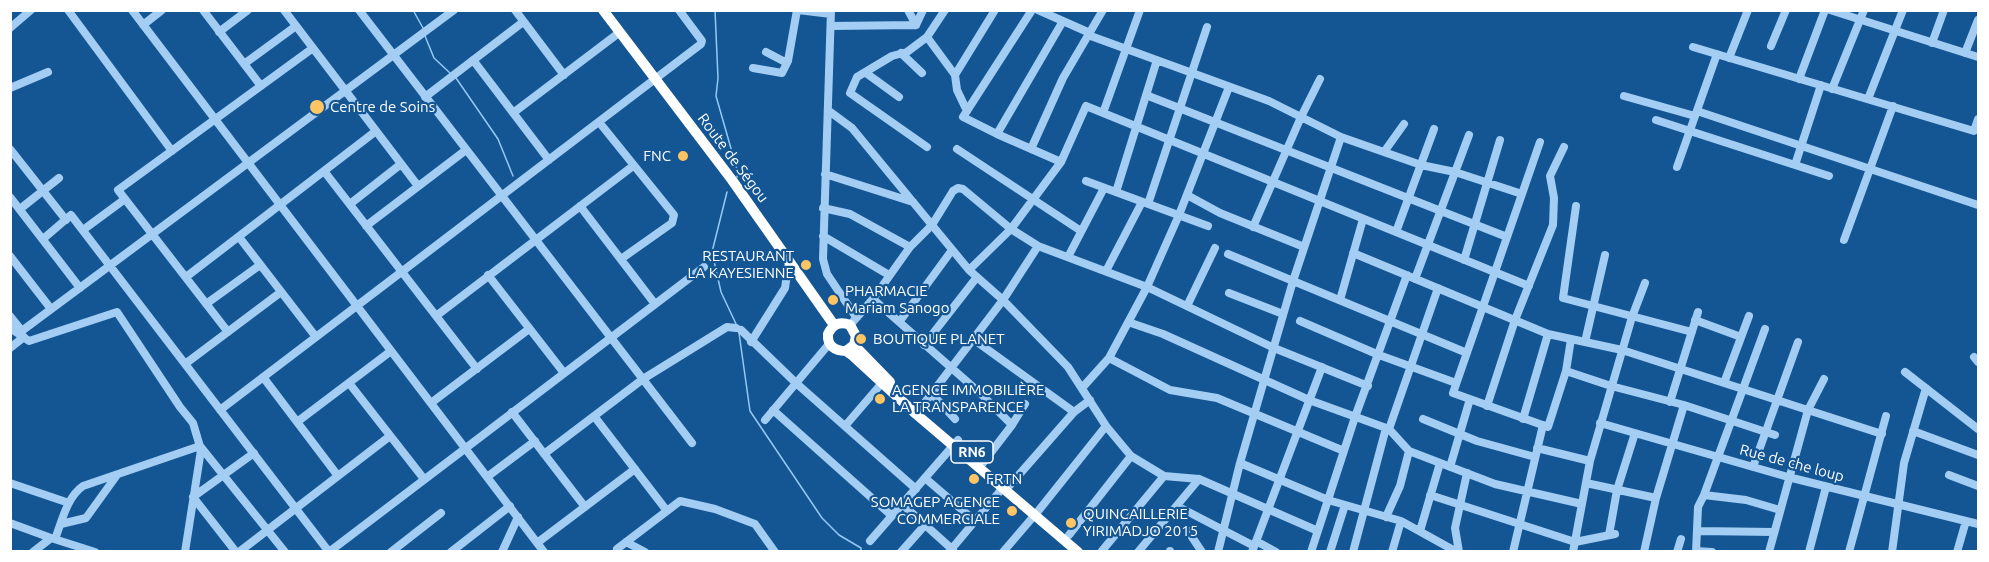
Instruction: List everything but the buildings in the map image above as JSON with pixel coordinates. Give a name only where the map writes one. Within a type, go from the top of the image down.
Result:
[{"type":"highway","name":"Route de Ségou","points":[[603,10],[732,180],[834,326]]},
{"type":"highway","points":[[829,344],[828,334],[834,326],[853,321],[856,336],[854,348]]},
{"type":"highway","name":"RN6","points":[[829,344],[840,351],[854,348]]},
{"type":"highway","name":"RN6","points":[[854,348],[882,384],[918,411],[1083,550]]},
{"type":"highway","name":"RN6","points":[[854,348],[918,411]]},
{"type":"highway","name":"RN6","points":[[1037,513],[1068,535],[1083,550]]},
{"type":"street","points":[[10,28],[31,10]]},
{"type":"street","points":[[68,10],[172,151]]},
{"type":"street","points":[[132,10],[544,552]]},
{"type":"street","points":[[143,25],[162,10]]},
{"type":"street","points":[[203,10],[261,86]]},
{"type":"street","points":[[219,32],[248,10]]},
{"type":"street","points":[[285,10],[418,186]]},
{"type":"street","points":[[10,348],[22,334],[51,309],[454,10]]},
{"type":"street","points":[[515,10],[564,75]]},
{"type":"street","points":[[220,410],[702,43],[680,10]]},
{"type":"street","points":[[753,68],[782,73],[787,63],[797,10],[831,12],[823,259],[827,274],[853,321],[873,299],[910,247],[932,225],[953,191],[958,188],[963,189],[1011,229],[1038,246],[1147,287],[1274,348],[1368,386]]},
{"type":"street","points":[[908,10],[916,25]]},
{"type":"street","points":[[916,25],[923,10]]},
{"type":"street","points":[[927,147],[850,93],[857,77],[892,56],[907,51],[927,37],[945,10]]},
{"type":"street","points":[[955,75],[995,10]]},
{"type":"street","points":[[1032,10],[963,117],[997,135],[1061,162]]},
{"type":"street","points":[[1038,10],[1126,49],[1269,102],[1341,137],[1421,165],[1455,172],[1522,194]]},
{"type":"street","points":[[1031,149],[1063,78],[1103,10]]},
{"type":"street","points":[[1103,113],[1140,10]]},
{"type":"street","points":[[1729,58],[1748,10]]},
{"type":"street","points":[[1772,46],[1786,10]]},
{"type":"street","points":[[1799,79],[1825,10]]},
{"type":"street","points":[[1830,10],[1978,57]]},
{"type":"street","points":[[1832,89],[1864,10]]},
{"type":"street","points":[[1868,99],[1904,10]]},
{"type":"street","points":[[1932,43],[1944,10]]},
{"type":"street","points":[[359,11],[692,443]]},
{"type":"street","points":[[1965,53],[1978,20]]},
{"type":"street","points":[[997,135],[1063,21]]},
{"type":"street","points":[[425,97],[523,22]]},
{"type":"street","points":[[831,26],[916,25]]},
{"type":"street","points":[[244,64],[296,26]]},
{"type":"street","points":[[1106,272],[1145,203],[1207,27]]},
{"type":"street","points":[[513,113],[620,32]]},
{"type":"street","points":[[927,37],[955,75],[957,90],[967,111]]},
{"type":"street","points":[[1693,47],[1974,131],[1978,123]]},
{"type":"street","points":[[228,332],[118,190],[313,48]]},
{"type":"street","points":[[766,52],[787,63]]},
{"type":"street","points":[[901,53],[922,73]]},
{"type":"street","points":[[1677,167],[1717,54]]},
{"type":"street","points":[[473,60],[549,160]]},
{"type":"street","points":[[1116,192],[1157,60]]},
{"type":"street","points":[[10,88],[48,72]]},
{"type":"street","points":[[866,73],[899,98]]},
{"type":"street","points":[[1253,227],[1320,79]]},
{"type":"street","points":[[1795,165],[1821,85]]},
{"type":"street","points":[[1082,388],[1109,358],[1147,287],[1179,215],[1229,87]]},
{"type":"street","points":[[1146,95],[1507,237]]},
{"type":"street","points":[[1624,96],[1696,113],[1978,205]]},
{"type":"street","points":[[969,270],[1011,229],[1061,162],[1086,106],[1529,286]]},
{"type":"street","points":[[1844,240],[1893,106]]},
{"type":"street","points":[[829,111],[852,128],[969,270],[1003,300],[1068,367],[1107,426],[1131,456],[1164,476],[1199,479],[1318,531]]},
{"type":"street","points":[[1656,120],[1829,176]]},
{"type":"street","points":[[599,122],[674,215],[672,223],[621,259]]},
{"type":"street","points":[[1384,152],[1404,124]]},
{"type":"street","points":[[1396,232],[1434,129]]},
{"type":"street","points":[[186,277],[376,131]]},
{"type":"street","points":[[1315,551],[1318,531],[1389,321],[1428,245],[1469,135]]},
{"type":"street","points":[[1218,552],[1240,463],[1283,314],[1341,137]]},
{"type":"street","points":[[1464,260],[1500,140]]},
{"type":"street","points":[[1540,142],[1453,393],[1548,427],[1566,371],[1571,339]]},
{"type":"street","points":[[1487,406],[1515,320],[1553,225],[1554,198],[1550,177],[1564,147]]},
{"type":"street","points":[[10,149],[66,220]]},
{"type":"street","points":[[957,149],[1082,231]]},
{"type":"street","points":[[366,226],[466,150]]},
{"type":"street","points":[[350,204],[401,165]]},
{"type":"street","points":[[436,316],[633,166]]},
{"type":"street","points":[[324,171],[477,369]]},
{"type":"street","points":[[825,174],[913,202]]},
{"type":"street","points":[[20,209],[59,178]]},
{"type":"street","points":[[1086,181],[1208,226]]},
{"type":"street","points":[[1068,257],[1104,188]]},
{"type":"street","points":[[1187,195],[1220,213],[1304,248]]},
{"type":"street","points":[[83,230],[125,199]]},
{"type":"street","points":[[12,201],[80,288]]},
{"type":"street","points":[[580,206],[655,304]]},
{"type":"street","points":[[1576,206],[1563,298],[1692,332]]},
{"type":"street","points":[[823,208],[850,214],[910,247]]},
{"type":"street","points":[[42,239],[71,215],[329,552],[704,267]]},
{"type":"street","points":[[1340,300],[1363,219]]},
{"type":"street","points":[[823,236],[890,275]]},
{"type":"street","points":[[239,237],[316,337]]},
{"type":"street","points":[[918,411],[1003,300],[1038,246]]},
{"type":"street","points":[[1187,306],[1215,248]]},
{"type":"street","points":[[900,321],[952,250]]},
{"type":"street","points":[[1353,253],[1548,334],[1622,350],[1882,434]]},
{"type":"street","points":[[1228,254],[1467,352]]},
{"type":"street","points":[[1585,342],[1605,255]]},
{"type":"street","points":[[10,256],[51,309]]},
{"type":"street","points":[[751,342],[784,288],[789,261]]},
{"type":"street","points":[[206,304],[260,265]]},
{"type":"street","points":[[488,276],[564,373]]},
{"type":"street","points":[[924,345],[977,277]]},
{"type":"street","points":[[1573,552],[1590,461],[1600,423],[1632,317],[1645,284]]},
{"type":"street","points":[[1353,552],[1388,428],[1438,288]]},
{"type":"street","points":[[185,363],[281,292]]},
{"type":"street","points":[[1229,293],[1283,314]]},
{"type":"street","points":[[873,299],[980,393],[1012,425]]},
{"type":"street","points":[[10,316],[29,341],[117,312],[193,423],[200,446],[285,552]]},
{"type":"street","points":[[1670,402],[1697,316],[1741,337]]},
{"type":"street","points":[[1724,383],[1749,316]]},
{"type":"street","points":[[1300,321],[1379,355],[1456,383]]},
{"type":"street","points":[[1128,322],[1163,334],[1309,400],[1388,428],[1409,451],[1495,484],[1582,504]]},
{"type":"street","points":[[544,454],[643,379],[727,327],[739,329],[796,383],[916,489]]},
{"type":"street","points":[[10,328],[22,334]]},
{"type":"street","points":[[431,404],[530,329]]},
{"type":"street","points":[[1712,552],[1696,551],[1699,503],[1704,495],[1765,329]]},
{"type":"street","points":[[1523,419],[1548,334]]},
{"type":"street","points":[[974,339],[1074,412]]},
{"type":"street","points":[[1753,467],[1798,342]]},
{"type":"street","points":[[765,420],[829,344]]},
{"type":"street","points":[[297,422],[391,351]]},
{"type":"street","points":[[1109,358],[1170,390],[1217,398],[1344,451]]},
{"type":"street","points":[[1254,546],[1322,367]]},
{"type":"street","points":[[1566,371],[1611,386],[1684,405],[1776,435]]},
{"type":"street","points":[[1905,372],[1978,429]]},
{"type":"street","points":[[263,377],[339,476]]},
{"type":"street","points":[[1769,552],[1808,410],[1824,379]]},
{"type":"street","points":[[349,383],[424,479]]},
{"type":"street","points":[[845,426],[882,384]]},
{"type":"street","points":[[1892,552],[1904,463],[1926,388]]},
{"type":"street","points":[[932,394],[956,419]]},
{"type":"street","points":[[1450,467],[1470,399]]},
{"type":"street","points":[[902,504],[952,551],[1007,485],[1074,412],[1090,400]]},
{"type":"street","points":[[981,465],[1025,404]]},
{"type":"street","points":[[1644,552],[1656,498],[1684,405]]},
{"type":"street","points":[[773,410],[892,516]]},
{"type":"street","points":[[512,412],[585,507]]},
{"type":"street","points":[[594,416],[667,511]]},
{"type":"street","points":[[1849,552],[1887,416]]},
{"type":"street","points":[[1423,419],[1460,434],[1535,457]]},
{"type":"street","name":"Rue de che loup","points":[[1600,423],[1788,477],[1978,524]]},
{"type":"street","points":[[1513,552],[1542,425]]},
{"type":"street","points":[[1003,552],[1011,548],[1107,426]]},
{"type":"street","points":[[1913,431],[1978,455]]},
{"type":"street","points":[[1430,495],[1575,542],[1612,535],[1617,490],[1635,433]]},
{"type":"street","points":[[193,497],[237,552],[390,436]]},
{"type":"street","points":[[487,477],[535,441]]},
{"type":"street","points":[[870,541],[956,443]]},
{"type":"street","points":[[33,552],[53,539],[69,503],[77,490],[83,486],[200,446]]},
{"type":"street","points":[[186,550],[200,446]]},
{"type":"street","points":[[1537,448],[1590,461]]},
{"type":"street","points":[[1386,517],[1400,486],[1409,451]]},
{"type":"street","points":[[193,497],[254,453]]},
{"type":"street","points":[[1068,535],[1131,456]]},
{"type":"street","points":[[1240,463],[1328,500],[1401,521],[1458,552]]},
{"type":"street","points":[[1420,531],[1440,463]]},
{"type":"street","points":[[537,543],[635,469]]},
{"type":"street","points":[[1458,552],[1455,528],[1467,473]]},
{"type":"street","points":[[61,524],[86,518],[117,475]]},
{"type":"street","points":[[1949,475],[1978,486]]},
{"type":"street","points":[[1101,552],[1164,476]]},
{"type":"street","points":[[925,478],[975,521]]},
{"type":"street","points":[[1138,552],[1199,479]]},
{"type":"street","points":[[10,483],[69,503]]},
{"type":"street","points":[[1586,483],[1656,498]]},
{"type":"street","points":[[1809,552],[1826,487]]},
{"type":"street","points":[[1704,495],[1746,500],[1780,510]]},
{"type":"street","points":[[617,549],[680,501],[715,509],[756,524],[775,552]]},
{"type":"street","points":[[1330,552],[1345,505]]},
{"type":"street","points":[[451,552],[510,506]]},
{"type":"street","points":[[1177,506],[1254,546],[1276,552]]},
{"type":"street","points":[[391,552],[441,513]]},
{"type":"street","points":[[502,552],[518,517]]},
{"type":"street","points":[[1392,552],[1401,521]]},
{"type":"street","points":[[1957,552],[1966,521]]},
{"type":"street","points":[[10,523],[95,552]]},
{"type":"street","points":[[901,552],[925,525]]},
{"type":"street","points":[[1188,531],[1202,552]]},
{"type":"street","points":[[1697,531],[1774,532]]},
{"type":"street","points":[[1677,552],[1681,539]]},
{"type":"street","points":[[626,542],[645,552]]},
{"type":"street","points":[[1438,552],[1441,542]]},
{"type":"waterway","points":[[413,10],[423,28]]},
{"type":"waterway","points":[[715,10],[718,78],[716,96],[738,173],[737,177]]},
{"type":"waterway","points":[[425,36],[434,58],[450,73]]},
{"type":"waterway","points":[[456,78],[498,139],[513,176]]},
{"type":"waterway","points":[[727,192],[712,252],[721,292],[737,326]]},
{"type":"waterway","points":[[739,333],[750,411],[822,518],[839,535],[861,548],[861,552]]},
{"type":"place","name":"Centre de Soins","points":[[317,107]]},
{"type":"place","name":"FNC","points":[[683,156]]},
{"type":"place","name":"RESTAURANT LA KAYESIENNE","points":[[806,265]]},
{"type":"place","name":"PHARMACIE Mariam Sanogo","points":[[833,300]]},
{"type":"place","name":"BOUTIQUE PLANET","points":[[861,339]]},
{"type":"place","name":"AGENCE IMMOBILIÈRE LA TRANSPARENCE","points":[[880,399]]},
{"type":"place","name":"FRTN","points":[[974,479]]},
{"type":"place","name":"SOMAGEP AGENCE COMMERCIALE","points":[[1012,511]]},
{"type":"place","name":"QUINCAILLERIE YIRIMADJO 2015","points":[[1071,523]]}]
